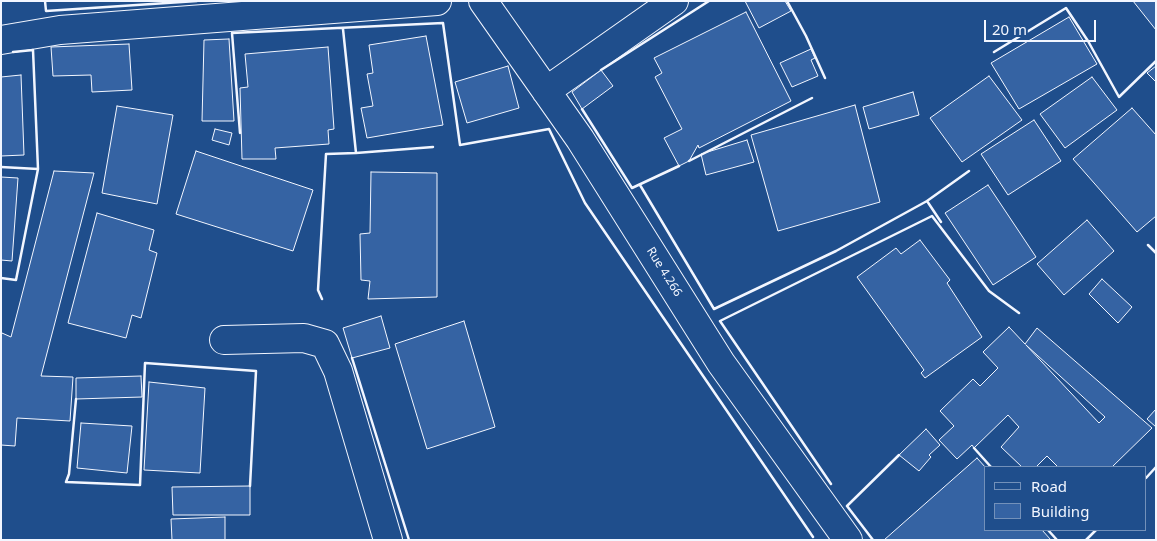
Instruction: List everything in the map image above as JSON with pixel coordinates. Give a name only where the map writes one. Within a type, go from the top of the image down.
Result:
[{"type":"street","points":[[1,40],[60,30],[253,17],[437,1]]},
{"type":"street","name":"Rue 4.266","points":[[483,1],[580,140],[721,363],[848,540]]},
{"type":"street","points":[[546,91],[674,1]]},
{"type":"street","points":[[224,340],[304,338],[325,344],[338,371],[388,540]]},
{"type":"building","points":[[745,1],[785,1],[791,11],[759,28]]},
{"type":"building","points":[[1133,1],[1156,1],[1156,30]]},
{"type":"building","points":[[746,12],[791,101],[699,148],[698,145],[689,161],[679,166],[664,138],[682,129],[655,77],[662,73],[654,58]]},
{"type":"building","points":[[1069,17],[1097,64],[1019,109],[991,63]]},
{"type":"building","points":[[426,36],[443,125],[367,138],[361,108],[373,106],[367,74],[373,73],[369,45]]},
{"type":"building","points":[[229,39],[234,121],[202,121],[204,40]]},
{"type":"building","points":[[129,44],[132,90],[92,92],[91,75],[53,76],[51,47]]},
{"type":"building","points":[[328,47],[334,129],[328,130],[329,144],[275,148],[276,159],[242,159],[240,88],[248,87],[245,54]]},
{"type":"building","points":[[811,49],[815,58],[811,60],[818,76],[792,87],[780,63]]},
{"type":"building","points":[[508,66],[519,108],[467,123],[455,82]]},
{"type":"building","points":[[1156,66],[1156,82],[1147,73]]},
{"type":"building","points":[[601,70],[613,86],[582,109],[572,92]]},
{"type":"building","points":[[21,75],[24,155],[1,156],[1,77]]},
{"type":"building","points":[[989,76],[1022,120],[962,162],[930,118]]},
{"type":"building","points":[[1092,77],[1117,110],[1065,148],[1040,114]]},
{"type":"building","points":[[913,92],[919,115],[869,129],[863,107]]},
{"type":"building","points":[[855,105],[880,202],[778,231],[751,135]]},
{"type":"building","points":[[117,106],[173,115],[157,204],[102,193]]},
{"type":"building","points":[[1132,108],[1156,135],[1156,216],[1137,232],[1073,159]]},
{"type":"building","points":[[1034,120],[1061,161],[1008,195],[981,154]]},
{"type":"building","points":[[215,129],[232,133],[229,145],[212,140]]},
{"type":"building","points":[[747,140],[754,162],[706,175],[701,154]]},
{"type":"building","points":[[196,151],[313,190],[293,251],[176,214]]},
{"type":"building","points":[[54,171],[94,173],[41,376],[73,377],[70,421],[17,418],[15,446],[1,445],[1,336],[2,333],[11,337]]},
{"type":"building","points":[[371,172],[437,173],[437,297],[368,299],[370,281],[361,280],[360,234],[370,233]]},
{"type":"building","points":[[1,177],[18,178],[12,261],[1,260]]},
{"type":"building","points":[[988,185],[1036,257],[993,285],[945,213]]},
{"type":"building","points":[[97,213],[154,230],[149,250],[157,253],[141,318],[132,315],[126,338],[68,323]]},
{"type":"building","points":[[1087,220],[1114,251],[1064,295],[1037,264]]},
{"type":"building","points":[[920,240],[950,280],[947,283],[982,337],[925,378],[921,373],[924,370],[857,277],[896,248],[901,254]]},
{"type":"building","points":[[1102,279],[1132,307],[1118,323],[1089,294]]},
{"type":"building","points":[[381,316],[390,348],[352,358],[343,328]]},
{"type":"building","points":[[464,321],[495,427],[427,449],[395,344]]},
{"type":"building","points":[[1009,327],[1025,344],[1037,328],[1152,428],[1113,466],[1057,466],[1047,456],[1037,466],[1021,466],[1001,447],[1019,427],[1008,415],[974,448],[972,445],[957,459],[939,440],[954,426],[940,411],[973,379],[980,386],[998,368],[983,352]],"holes":[[[1026,345],[1105,417],[1099,423]]]},
{"type":"building","points":[[141,376],[142,397],[76,399],[76,378]]},
{"type":"building","points":[[149,382],[205,388],[200,473],[144,470]]},
{"type":"building","points":[[1156,409],[1156,427],[1147,419]]},
{"type":"building","points":[[81,423],[132,426],[127,473],[77,468]]},
{"type":"building","points":[[926,429],[940,445],[929,455],[931,457],[919,471],[899,455]]},
{"type":"building","points":[[977,458],[984,466],[984,531],[1043,531],[1051,540],[884,540]]},
{"type":"building","points":[[250,486],[250,515],[173,515],[172,487]]},
{"type":"building","points":[[225,517],[225,540],[172,540],[171,519]]},
{"type":"wall","points":[[45,1],[46,11],[197,1]]},
{"type":"wall","points":[[601,70],[709,1]]},
{"type":"wall","points":[[787,1],[806,36],[825,78]]},
{"type":"wall","points":[[994,52],[1066,8],[1088,41],[1119,97],[1156,61]]},
{"type":"wall","points":[[240,133],[232,33],[443,23],[460,145],[549,129],[585,203],[813,537]]},
{"type":"wall","points":[[322,299],[318,290],[326,154],[356,153],[343,29]]},
{"type":"wall","points":[[1,278],[16,280],[38,169],[33,50],[13,52]]},
{"type":"wall","points":[[689,161],[812,98]]},
{"type":"wall","points":[[582,109],[632,188],[679,166]]},
{"type":"wall","points":[[356,153],[433,147]]},
{"type":"wall","points":[[1,167],[38,169]]},
{"type":"wall","points":[[941,222],[927,201],[969,171]]},
{"type":"wall","points":[[640,185],[714,309],[836,251],[927,201]]},
{"type":"wall","points":[[831,484],[720,321],[932,216],[989,291],[1019,313]]},
{"type":"wall","points":[[1148,245],[1156,253]]},
{"type":"wall","points":[[352,358],[409,540]]},
{"type":"wall","points":[[76,399],[69,474],[66,482],[140,485],[145,363],[256,371],[250,486]]},
{"type":"wall","points":[[974,448],[990,466]]},
{"type":"wall","points":[[873,540],[847,506],[899,455]]},
{"type":"wall","points":[[1147,477],[1156,467]]},
{"type":"wall","points":[[1049,531],[1057,540]]},
{"type":"wall","points":[[1086,540],[1095,531]]}]
